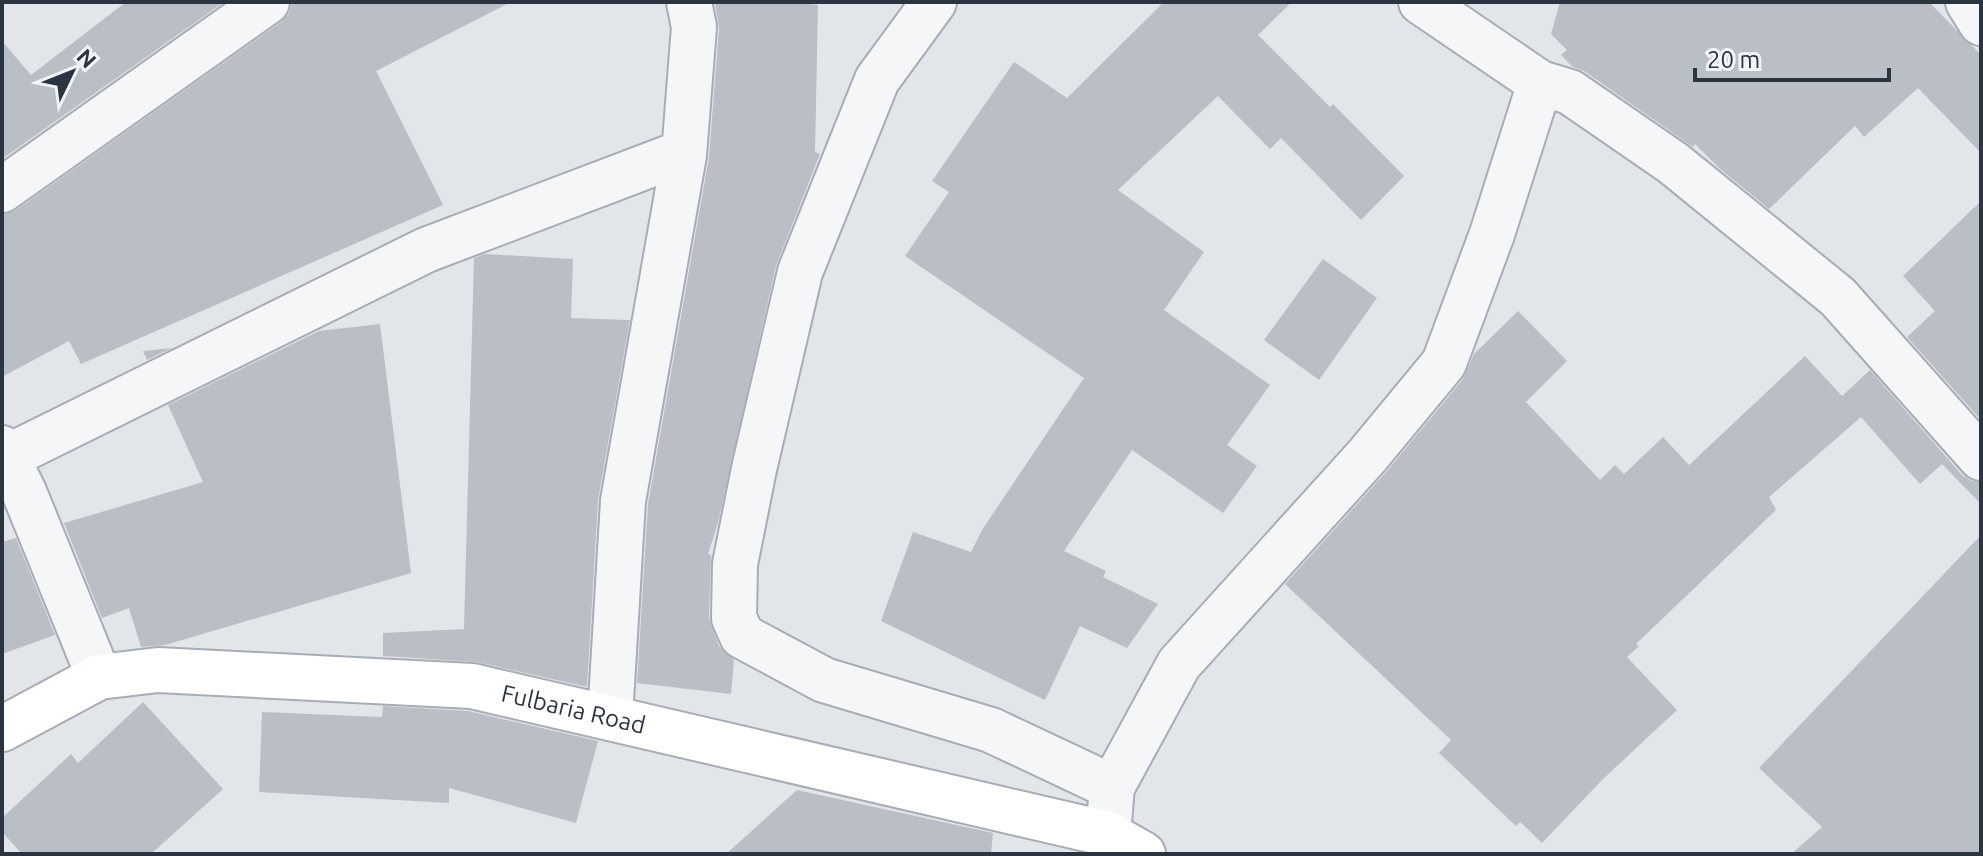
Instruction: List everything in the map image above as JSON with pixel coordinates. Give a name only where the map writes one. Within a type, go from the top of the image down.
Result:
[{"type":"main road","name":"Fulbaria Road","points":[[2,729],[99,677],[158,670],[472,686],[1126,847]]},
{"type":"street","points":[[2,190],[267,2]]},
{"type":"street","points":[[610,718],[623,501],[684,152],[694,27],[689,2]]},
{"type":"street","points":[[934,2],[877,80],[800,272],[735,564],[734,618],[742,636],[824,680],[991,730],[1112,787]]},
{"type":"street","points":[[1421,2],[1540,83],[1570,92],[1673,163],[1838,297],[1981,458]]},
{"type":"street","points":[[1968,2],[1981,23]]},
{"type":"street","points":[[1126,847],[1112,787],[1179,664],[1368,455],[1444,363],[1492,234],[1540,83]]},
{"type":"street","points":[[99,677],[9,471],[426,250],[684,152]]},
{"type":"building","points":[[126,2],[224,2],[2,159],[2,41],[31,75]]},
{"type":"building","points":[[292,2],[511,2],[376,71],[443,205],[81,364],[69,341],[2,377],[2,215],[16,210],[281,22],[289,13]]},
{"type":"building","points":[[715,2],[818,5],[815,152],[820,154],[776,266],[718,523],[708,554],[711,555],[709,618],[719,646],[734,660],[731,694],[637,683],[648,504],[709,157],[719,29]]},
{"type":"building","points":[[1164,2],[1292,2],[1258,35],[1330,107],[1333,104],[1404,176],[1361,220],[1281,138],[1270,149],[1218,96],[1118,190],[1204,252],[1164,310],[1270,385],[1227,445],[1257,466],[1223,513],[1132,450],[1064,551],[1106,571],[1103,577],[1158,604],[1127,648],[1080,626],[1045,700],[881,621],[913,532],[971,552],[982,530],[1084,378],[905,256],[949,192],[932,181],[1014,62],[1067,98]]},
{"type":"building","points":[[1560,2],[1929,2],[1981,55],[1981,153],[1918,88],[1864,137],[1855,126],[1769,209],[1695,144],[1693,147],[1584,71],[1573,67],[1561,55],[1567,50],[1551,34]]},
{"type":"building","points":[[1981,201],[1981,420],[1907,337],[1935,311],[1903,276]]},
{"type":"building","points":[[485,254],[573,259],[571,318],[630,320],[598,500],[587,687],[477,662],[383,656],[383,633],[464,629],[474,258]]},
{"type":"building","points":[[1323,259],[1377,298],[1319,380],[1264,340]]},
{"type":"building","points":[[1518,311],[1567,361],[1526,402],[1600,480],[1615,465],[1624,474],[1663,437],[1689,465],[1805,356],[1842,396],[1870,370],[1962,475],[1981,482],[1981,504],[1942,464],[1920,484],[1861,417],[1769,497],[1776,510],[1636,644],[1639,646],[1627,657],[1677,710],[1603,779],[1542,843],[1520,822],[1516,826],[1439,753],[1451,740],[1285,584],[1387,471],[1463,379],[1474,354]]},
{"type":"building","points":[[380,324],[411,573],[165,645],[141,647],[129,608],[102,618],[64,523],[203,482],[168,405],[319,331]]},
{"type":"building","points":[[172,348],[147,360],[143,351]]},
{"type":"building","points":[[1981,535],[1981,854],[1791,854],[1822,827],[1759,768]]},
{"type":"building","points":[[16,538],[55,635],[2,654],[2,542]]},
{"type":"building","points":[[143,702],[223,789],[151,854],[22,854],[2,832],[2,818],[71,754],[78,763]]},
{"type":"building","points":[[383,706],[468,711],[598,741],[576,823],[449,788],[449,803],[259,792],[262,712],[382,717]]},
{"type":"building","points":[[797,790],[993,833],[991,854],[726,854]]}]
